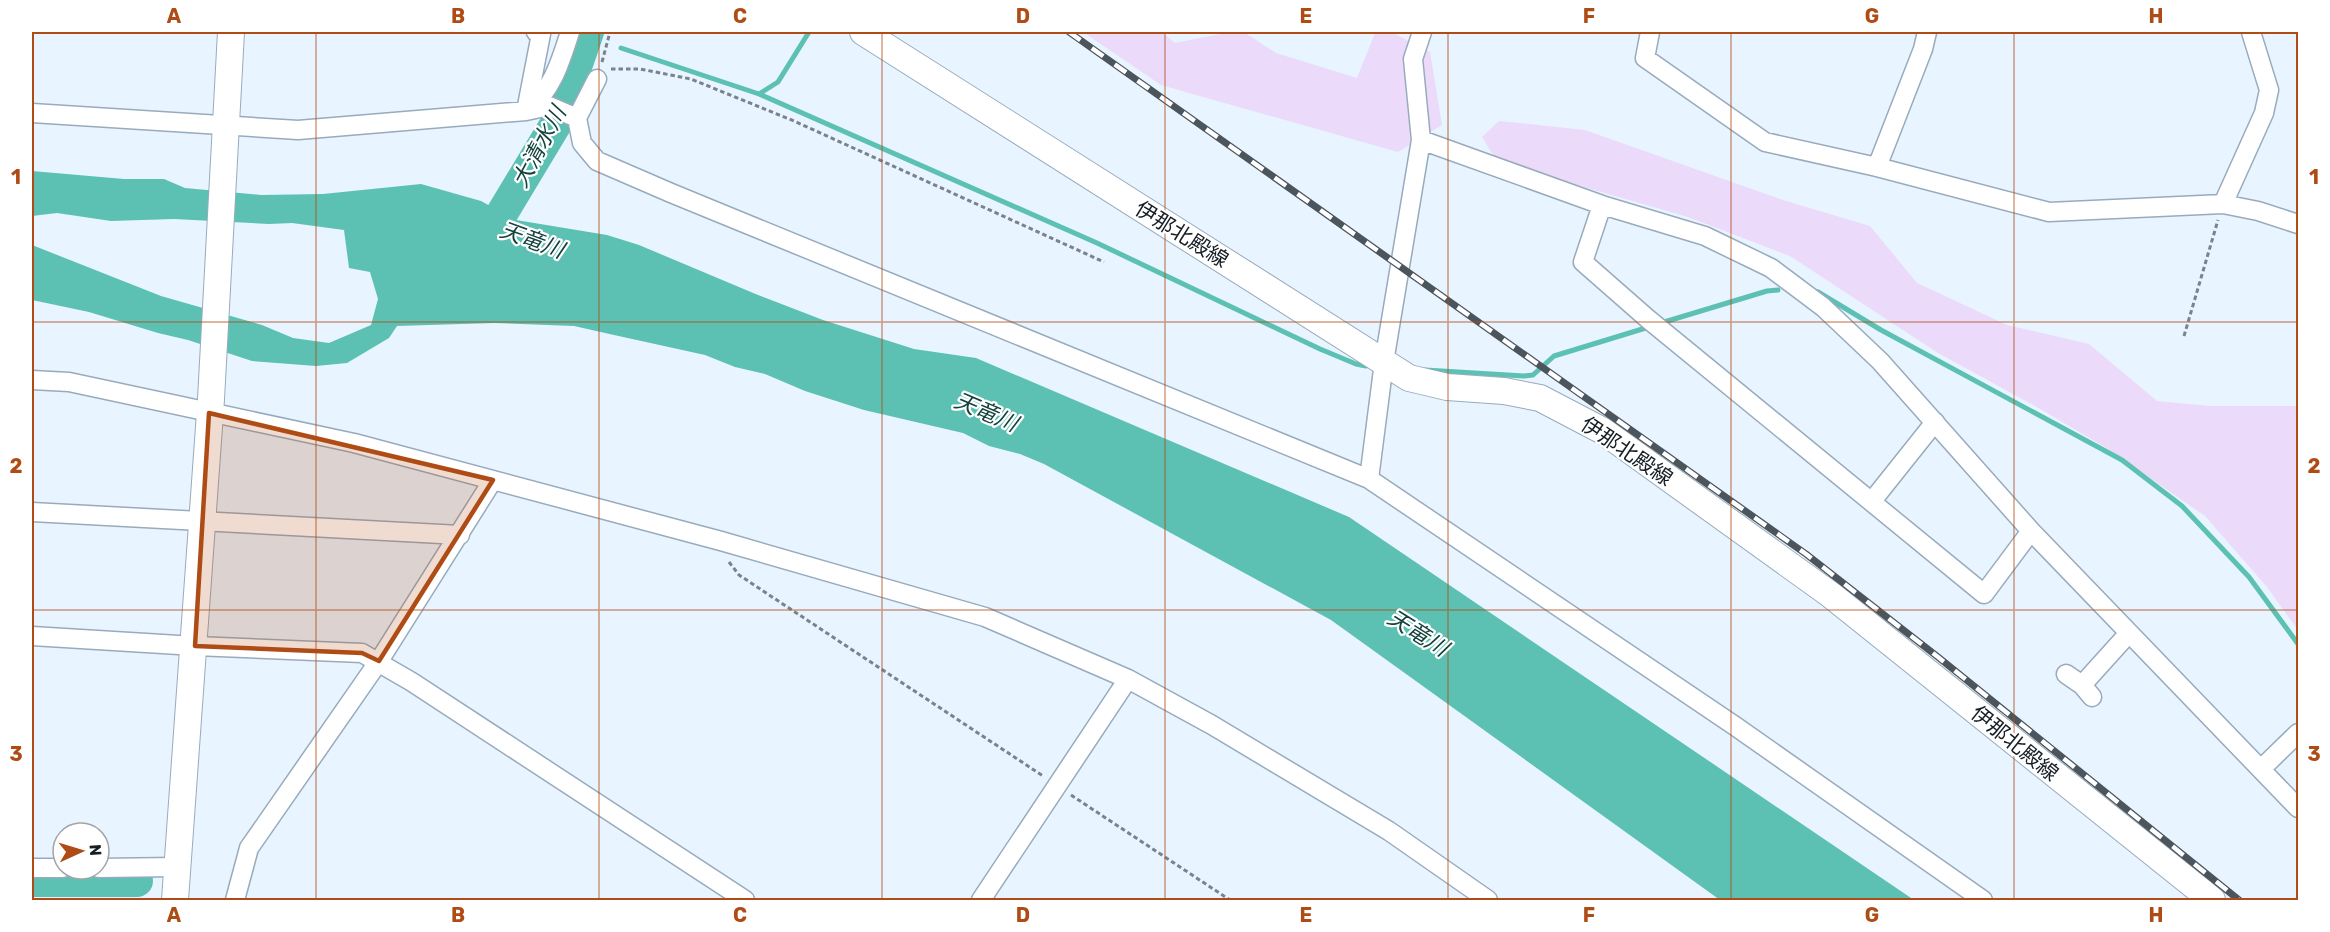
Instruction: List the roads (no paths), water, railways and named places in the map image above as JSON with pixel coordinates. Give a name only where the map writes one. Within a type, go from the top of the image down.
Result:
[{"type":"main road","points":[[182,900],[176,867],[195,646],[231,32]]},
{"type":"main road","name":"伊那北殿線","points":[[863,32],[1409,378],[1447,387],[1504,391],[1540,398],[1604,430],[1831,595],[2212,900]]},
{"type":"street","points":[[526,111],[541,34],[536,32]]},
{"type":"street","points":[[526,111],[544,96],[561,59],[570,32]]},
{"type":"street","points":[[1369,479],[1384,362],[1421,140],[1413,58],[1422,32]]},
{"type":"street","points":[[1650,32],[1645,58],[1765,142],[1877,167],[2049,212],[2223,204],[2258,211],[2298,224]]},
{"type":"street","points":[[1877,167],[1928,32]]},
{"type":"street","points":[[2223,204],[2264,113],[2269,90],[2251,32]]},
{"type":"street","points":[[597,79],[576,118],[582,143],[597,161],[1369,479],[1735,726],[1983,900]]},
{"type":"street","points":[[32,113],[226,132],[298,130],[526,111],[549,106],[576,118]]},
{"type":"street","points":[[1421,140],[1602,205],[1705,236],[1771,268],[1823,307],[1880,362],[2031,531],[2298,808]]},
{"type":"street","points":[[1602,205],[1582,262],[1984,594],[2031,531]]},
{"type":"street","points":[[32,380],[69,382],[210,406],[721,541],[985,617],[1128,680],[1212,725],[1389,831],[1488,900]]},
{"type":"street","points":[[1872,501],[1935,422]]},
{"type":"street","points":[[236,900],[249,848],[379,661],[493,480]]},
{"type":"street","points":[[32,512],[460,535]]},
{"type":"street","points":[[2066,674],[2087,692],[2129,633]]},
{"type":"street","points":[[32,636],[195,646],[362,652],[745,900]]},
{"type":"street","points":[[981,900],[1128,680]]},
{"type":"street","points":[[2261,769],[2298,733]]},
{"type":"street","points":[[111,868],[176,867]]},
{"type":"street","points":[[32,868],[51,868]]},
{"type":"water","name":"天竜川","points":[[32,171],[124,179],[164,179],[185,188],[261,195],[323,194],[421,184],[481,201],[516,220],[607,235],[639,245],[823,320],[914,349],[976,358],[1349,517],[1914,900],[1720,900],[1331,620],[1044,464],[1020,454],[989,446],[963,433],[864,410],[705,355],[574,326],[494,323],[397,326],[389,338],[347,363],[316,366],[252,361],[89,312],[32,300],[32,245],[161,296],[262,325],[293,338],[329,343],[371,325],[378,299],[370,272],[349,268],[344,230],[292,223],[174,219],[111,221],[57,213],[32,216]]},
{"type":"waterway","name":"大清水川","points":[[495,225],[557,122],[588,32]]},
{"type":"waterway","points":[[621,48],[759,94],[778,82],[809,32]]},
{"type":"waterway","points":[[586,38],[594,41]]},
{"type":"waterway","points":[[759,94],[1097,243],[1320,349],[1366,366]]},
{"type":"waterway","points":[[1661,323],[1767,291],[1778,290]]},
{"type":"waterway","points":[[1818,292],[1881,330],[2122,460],[2182,506],[2249,577],[2298,644]]},
{"type":"waterway","points":[[1425,370],[1533,375],[1554,356],[1649,327]]},
{"type":"waterway","points":[[32,881],[137,881]]},
{"type":"railway","points":[[1069,32],[1806,554],[1938,657],[2239,900]]}]
